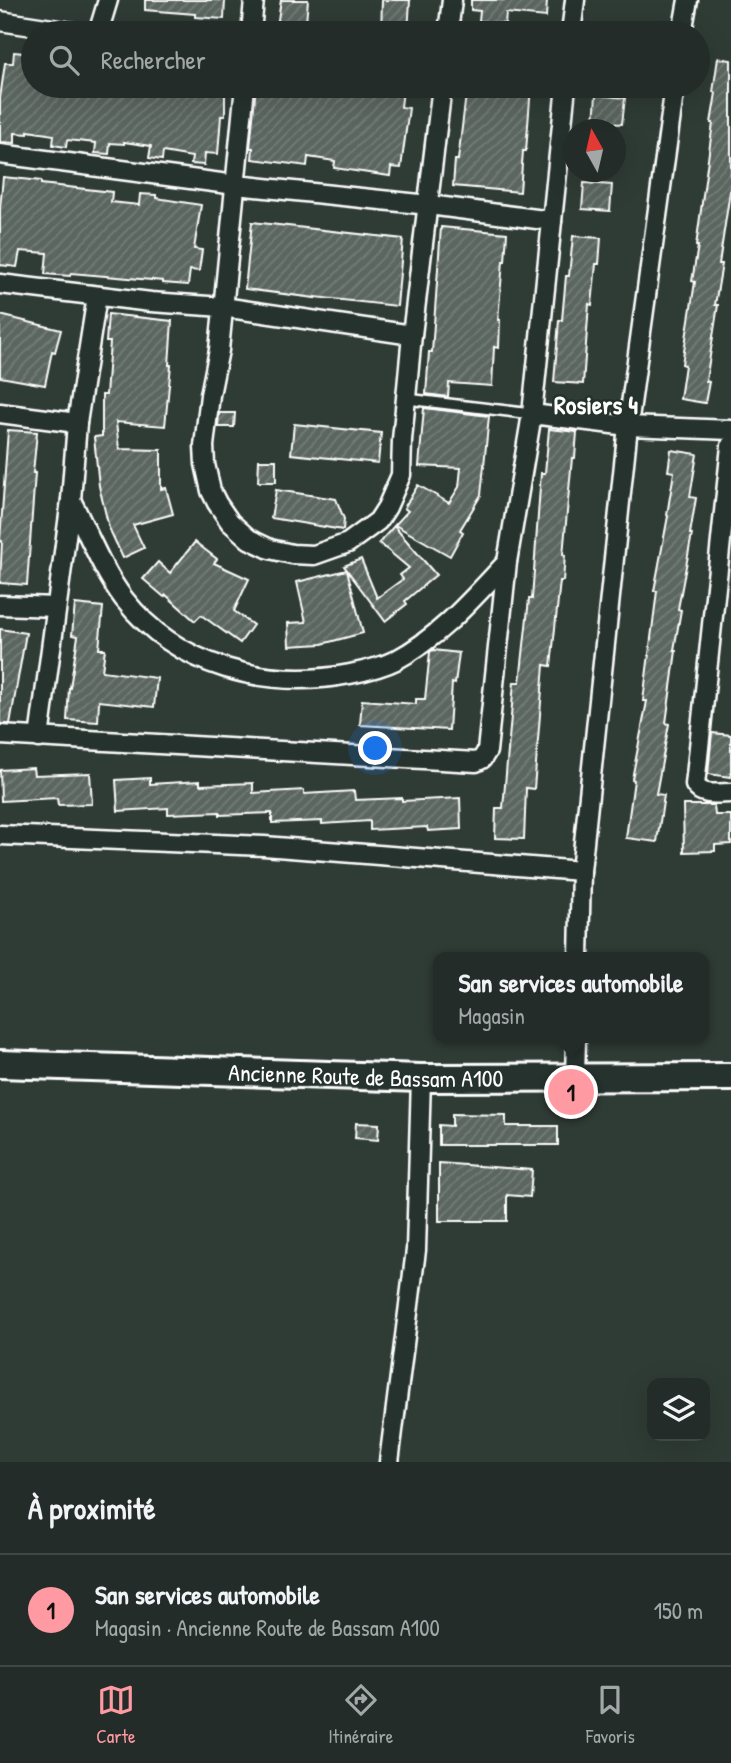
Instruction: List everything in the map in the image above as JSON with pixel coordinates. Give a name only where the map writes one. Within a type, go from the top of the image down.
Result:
[{"type":"main road","name":"Ancienne Route de Bassam A100","points":[[0,1064],[421,1078],[731,1077]]},
{"type":"street","points":[[102,21],[108,0]]},
{"type":"street","points":[[252,21],[254,0]]},
{"type":"street","points":[[449,21],[452,0]]},
{"type":"street","points":[[573,21],[576,0]]},
{"type":"street","points":[[684,21],[688,0]]},
{"type":"street","points":[[0,21],[21,24]]},
{"type":"street","points":[[244,98],[219,351],[206,427],[205,464],[211,491],[217,503],[230,522],[248,539],[270,549],[314,555],[348,543],[378,521],[401,475],[412,334],[441,98]]},
{"type":"street","points":[[0,735],[476,762],[482,759],[487,751],[508,562],[532,414],[565,98]]},
{"type":"street","points":[[579,952],[581,871],[628,426],[673,98]]},
{"type":"street","points":[[0,154],[236,185],[552,221]]},
{"type":"street","points":[[0,284],[151,302],[223,307],[412,334]]},
{"type":"street","points":[[39,737],[71,500],[77,423],[97,296]]},
{"type":"street","points":[[0,413],[77,423]]},
{"type":"street","points":[[532,414],[628,426],[731,430]]},
{"type":"street","points":[[731,446],[695,785],[704,793],[731,793]]},
{"type":"street","points":[[71,500],[110,576],[137,614],[185,652],[220,667],[274,678],[331,678],[394,661],[445,626],[508,562]]},
{"type":"street","points":[[0,605],[56,607]]},
{"type":"street","points":[[0,835],[264,846],[581,871]]},
{"type":"street","points":[[575,1078],[576,1043]]},
{"type":"street","points":[[389,1462],[416,1250],[421,1078]]},
{"type":"lane","points":[[407,399],[532,414]]},
{"type":"building","points":[[145,0],[225,0],[224,19],[145,10]]},
{"type":"building","points":[[281,0],[308,0],[306,21],[278,21]]},
{"type":"building","points":[[382,0],[410,0],[409,21],[381,21]]},
{"type":"building","points":[[471,0],[547,0],[546,17],[506,13],[505,21],[479,21],[480,11],[471,10]]},
{"type":"building","points":[[14,52],[21,53],[21,98],[225,98],[225,116],[221,116],[218,154],[205,153],[204,165],[191,164],[192,157],[163,152],[162,160],[149,158],[151,146],[124,142],[110,143],[109,154],[95,153],[96,143],[67,140],[66,147],[53,145],[54,135],[28,131],[28,134],[15,133],[15,143],[0,142],[0,98],[5,63],[13,63]]},
{"type":"building","points":[[718,58],[731,60],[731,185],[719,264],[722,264],[715,305],[718,305],[705,403],[680,399],[685,365],[682,364],[695,282],[692,281],[696,246],[713,123],[716,93],[713,92]]},
{"type":"building","points":[[255,98],[402,98],[401,107],[409,108],[401,168],[391,167],[390,176],[334,168],[335,161],[308,157],[307,166],[252,159],[253,148],[250,148]]},
{"type":"building","points":[[466,98],[530,98],[520,192],[453,186],[455,160],[458,160]]},
{"type":"building","points":[[596,98],[625,98],[623,119],[594,119]]},
{"type":"building","points":[[3,177],[112,192],[111,202],[139,205],[140,194],[201,205],[194,249],[202,250],[199,271],[190,270],[188,285],[71,273],[70,276],[45,274],[47,253],[20,251],[17,267],[0,265]]},
{"type":"building","points":[[584,183],[612,185],[610,211],[582,209]]},
{"type":"building","points":[[252,222],[403,239],[397,306],[245,289]]},
{"type":"building","points":[[441,227],[507,233],[498,320],[499,348],[494,347],[492,386],[449,383],[448,397],[426,394],[429,352],[432,352]]},
{"type":"building","points":[[573,236],[601,238],[592,305],[589,304],[583,384],[554,382],[559,320],[562,320]]},
{"type":"building","points":[[108,314],[172,321],[165,426],[116,422],[119,449],[161,450],[161,489],[166,488],[173,514],[133,525],[144,548],[123,558],[109,528],[99,486],[94,437],[102,436],[102,395],[106,395],[110,342],[106,342]]},
{"type":"building","points":[[0,315],[61,330],[55,352],[52,351],[45,385],[0,377]]},
{"type":"building","points":[[424,408],[489,416],[481,495],[460,530],[463,532],[450,556],[395,525],[408,511],[404,508],[418,485],[449,503],[459,487],[461,468],[419,466]]},
{"type":"building","points":[[219,413],[235,413],[234,427],[218,427]]},
{"type":"building","points":[[294,424],[381,433],[378,463],[291,454]]},
{"type":"building","points":[[549,429],[577,432],[575,458],[572,458],[563,581],[560,581],[551,666],[544,665],[534,789],[526,788],[524,839],[495,838],[496,808],[503,808],[514,682],[520,682],[529,599],[532,599],[541,473],[545,473]]},
{"type":"building","points":[[8,430],[37,432],[27,585],[0,583],[0,540]]},
{"type":"building","points":[[671,450],[697,454],[690,497],[696,498],[678,609],[681,610],[666,723],[669,724],[656,794],[664,795],[657,842],[626,838],[632,779],[647,701],[643,701],[657,591],[654,591],[674,472],[668,471]]},
{"type":"building","points":[[259,460],[276,460],[276,482],[258,482]]},
{"type":"building","points":[[276,490],[336,499],[344,519],[343,530],[271,518]]},
{"type":"building","points":[[394,526],[436,575],[405,601],[407,604],[385,621],[344,566],[361,559],[377,598],[403,579],[400,575],[409,568],[379,543]]},
{"type":"building","points":[[195,542],[217,559],[214,563],[249,579],[234,611],[253,625],[240,643],[201,615],[195,621],[143,579],[158,562],[170,573]]},
{"type":"building","points":[[347,570],[363,633],[322,644],[289,646],[288,623],[306,622],[297,582]]},
{"type":"building","points":[[75,604],[103,607],[99,649],[105,649],[102,671],[157,678],[154,707],[99,701],[98,722],[67,720],[69,688],[78,636],[72,635]]},
{"type":"building","points":[[0,629],[26,633],[10,724],[0,724]]},
{"type":"building","points":[[433,650],[459,653],[455,684],[452,683],[449,730],[360,725],[362,700],[416,704],[416,699],[425,699],[430,652]]},
{"type":"building","points":[[712,733],[731,735],[731,777],[708,774]]},
{"type":"building","points":[[33,768],[34,775],[90,773],[92,804],[58,805],[57,798],[1,801],[0,770]]},
{"type":"building","points":[[150,778],[150,784],[200,781],[200,785],[253,783],[253,793],[354,791],[355,800],[460,798],[461,829],[428,831],[427,827],[370,830],[370,821],[272,823],[272,813],[168,814],[168,808],[118,811],[116,780]]},
{"type":"building","points":[[683,805],[714,805],[715,815],[731,815],[731,844],[715,845],[715,851],[684,852]]},
{"type":"building","points":[[452,1114],[506,1115],[506,1126],[558,1126],[558,1145],[439,1145],[439,1125],[452,1126]]},
{"type":"building","points":[[356,1123],[379,1124],[378,1140],[355,1138]]},
{"type":"building","points":[[439,1163],[532,1170],[530,1197],[507,1195],[507,1221],[439,1221]]},
{"type":"place","name":"San services automobile","points":[[571,1092]]},
{"type":"district","name":"Rosiers 4","points":[[596,404]]}]
